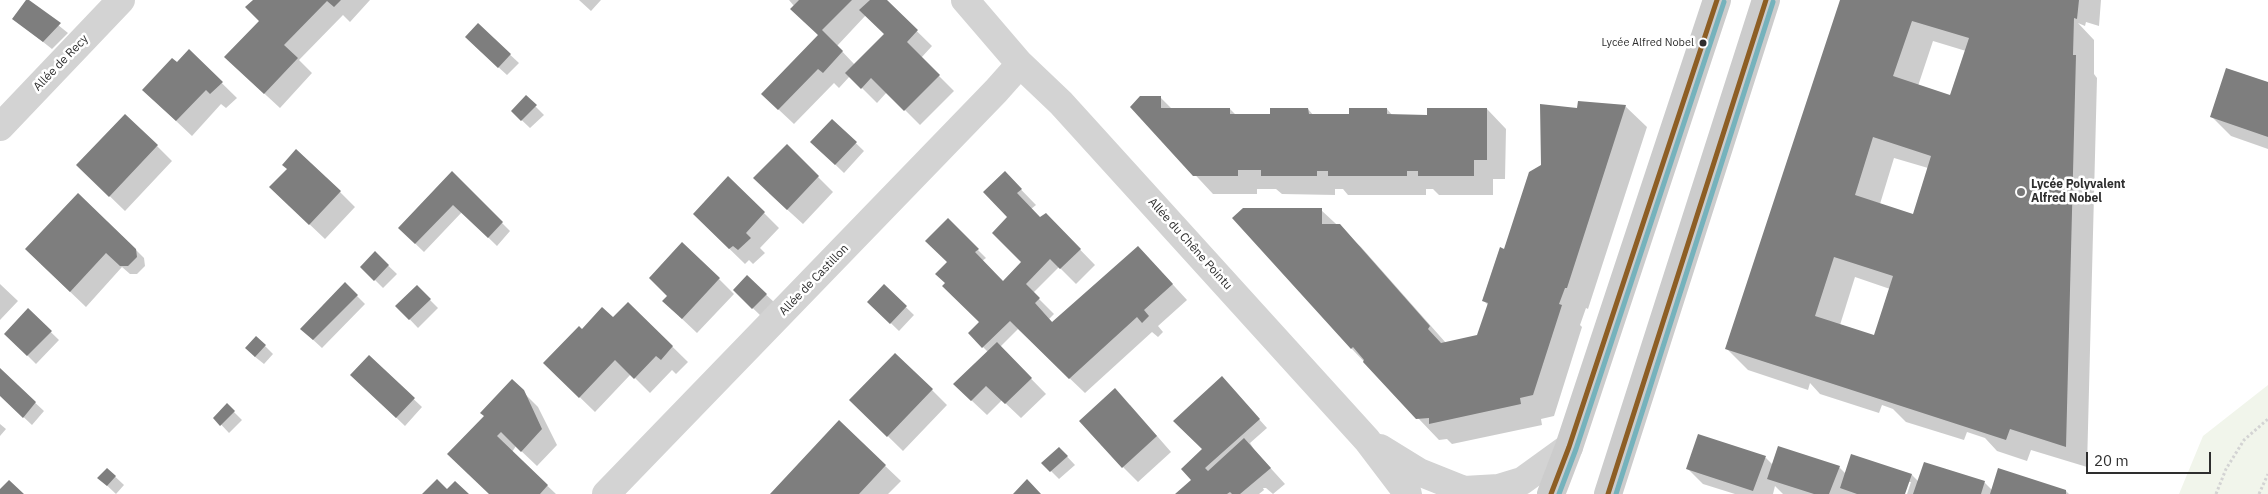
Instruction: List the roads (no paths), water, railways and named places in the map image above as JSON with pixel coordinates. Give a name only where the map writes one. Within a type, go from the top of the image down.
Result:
[{"type":"main road","points":[[1551,494],[1569,447],[1717,0]]},
{"type":"main road","points":[[1608,494],[1766,0]]},
{"type":"street","name":"Allée de Recy","points":[[0,127],[121,0]]},
{"type":"street","name":"Allée du Chêne Pointu","points":[[965,0],[1020,64],[1061,103],[1367,440],[1408,494]]},
{"type":"street","name":"Allée de Castillon","points":[[606,494],[1020,64]]},
{"type":"street","points":[[1367,440],[1419,472],[1464,490],[1499,488],[1522,481],[1569,447]]},
{"type":"place","name":"Lycée Alfred Nobel","points":[[1703,43]]},
{"type":"place","name":"Lycée Polyvalent Alfred Nobel","points":[[2021,192]]}]
